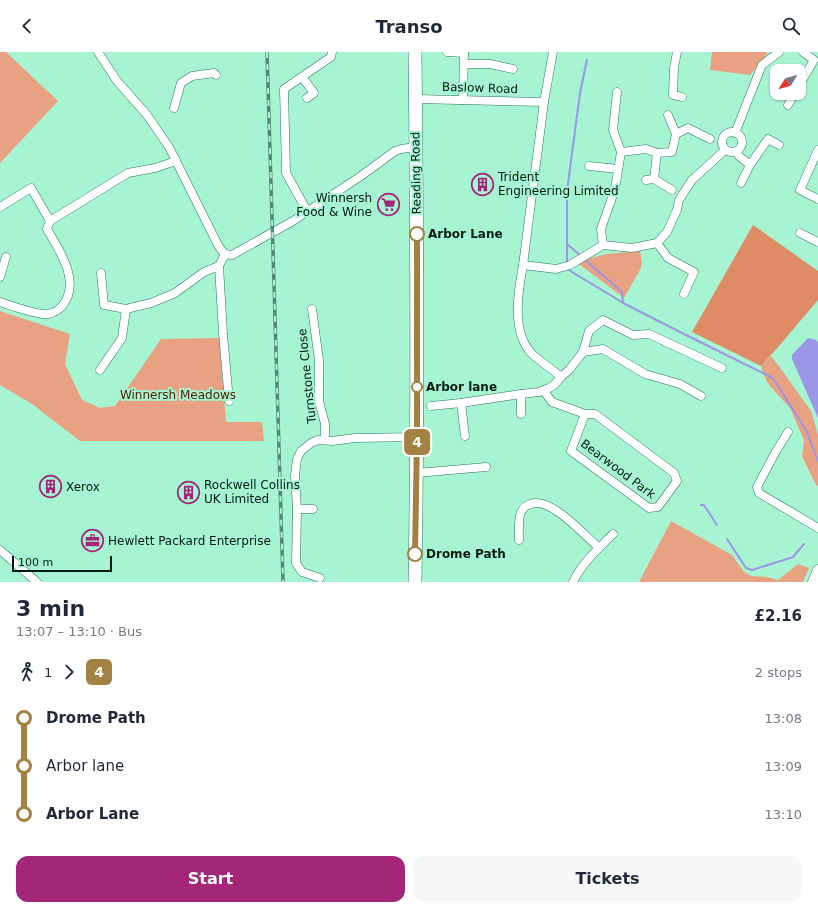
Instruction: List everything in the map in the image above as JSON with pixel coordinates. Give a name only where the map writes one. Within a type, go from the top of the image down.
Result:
[{"type":"main road","name":"Reading Road","points":[[415,52],[417,437],[415,582]]},
{"type":"street","points":[[98,52],[117,81],[148,115],[169,147],[219,247],[225,254],[232,255],[277,230],[361,176],[395,150],[416,147]]},
{"type":"street","points":[[307,211],[286,173],[284,89],[331,57],[332,52]]},
{"type":"street","points":[[447,52],[464,52],[463,100]]},
{"type":"street","points":[[553,52],[544,102],[519,288],[518,315],[525,344],[532,354],[561,377]]},
{"type":"street","points":[[668,103],[673,95],[674,68],[677,52]]},
{"type":"street","points":[[735,133],[762,65],[779,52]]},
{"type":"street","points":[[803,52],[816,61],[806,76]]},
{"type":"street","points":[[464,64],[490,64],[513,69]]},
{"type":"street","points":[[174,108],[181,83],[192,76],[214,73],[216,75]]},
{"type":"street","points":[[302,77],[313,93]]},
{"type":"street","points":[[603,246],[601,228],[615,189],[621,152],[613,130],[617,92]]},
{"type":"street","points":[[673,95],[682,97]]},
{"type":"street","name":"Baslow Road","points":[[416,99],[544,102]]},
{"type":"street","points":[[788,105],[791,100]]},
{"type":"street","points":[[621,152],[646,149],[657,153],[672,152],[676,134],[668,115]]},
{"type":"street","points":[[676,134],[688,128],[710,138]]},
{"type":"street","points":[[729,132],[735,133],[740,137],[742,143],[739,149],[730,152],[725,150],[721,142],[724,136],[729,132]]},
{"type":"street","points":[[741,183],[750,165],[768,139],[779,146]]},
{"type":"street","points":[[523,265],[556,269],[566,266],[603,246],[632,248],[657,243],[666,232],[677,210],[680,200],[692,180],[725,150]]},
{"type":"street","points":[[818,150],[800,190],[818,199]]},
{"type":"street","points":[[736,151],[739,156],[750,165]]},
{"type":"street","points":[[657,153],[650,180],[672,190]]},
{"type":"street","points":[[0,302],[46,315],[58,310],[68,299],[70,281],[65,261],[47,229],[50,221],[128,173],[155,168],[176,161]]},
{"type":"street","points":[[589,166],[618,169]]},
{"type":"street","points":[[0,207],[31,188],[50,221]]},
{"type":"street","points":[[800,233],[818,242]]},
{"type":"street","points":[[657,243],[668,258],[694,272],[684,294]]},
{"type":"street","points":[[225,254],[219,266],[229,401]]},
{"type":"street","points":[[0,277],[6,257]]},
{"type":"street","points":[[101,273],[104,304],[126,309],[151,303],[175,293],[204,272],[219,266]]},
{"type":"street","points":[[100,370],[122,338],[126,309]]},
{"type":"street","name":"Turnstone Close","points":[[312,309],[319,360],[319,401],[325,424],[325,440]]},
{"type":"street","points":[[432,406],[461,404],[544,391],[554,385],[569,370],[583,352],[589,331],[603,320],[633,335],[649,334],[722,368]]},
{"type":"street","points":[[583,352],[603,350],[644,374],[680,384],[701,396]]},
{"type":"street","name":"Bearwood Park","points":[[544,391],[552,402],[585,414],[595,414],[674,473],[677,481],[658,507],[649,508],[571,450],[585,414]]},
{"type":"street","points":[[521,394],[521,414]]},
{"type":"street","points":[[461,404],[465,436]]},
{"type":"street","points":[[788,432],[757,487],[759,493],[818,528]]},
{"type":"street","points":[[320,578],[302,572],[296,563],[296,458],[301,451],[311,443],[318,440],[417,437]]},
{"type":"street","points":[[416,473],[486,467]]},
{"type":"street","points":[[519,540],[521,511],[526,506],[534,502],[544,504],[555,509],[599,548]]},
{"type":"street","points":[[297,509],[313,510]]},
{"type":"street","points":[[573,582],[579,571],[613,534]]},
{"type":"street","points":[[0,550],[37,582]]},
{"type":"street","points":[[813,582],[818,570]]},
{"type":"green space","points":[[0,52],[6,52],[58,101],[0,163]]},
{"type":"green space","points":[[712,52],[766,52],[767,54],[750,75],[710,70]]},
{"type":"green space","points":[[640,251],[642,262],[641,268],[624,298],[579,264],[591,258],[607,254]]},
{"type":"green space","name":"Winnersh Meadows","points":[[0,311],[70,334],[65,364],[82,400],[100,408],[115,406],[161,339],[219,338],[226,422],[262,422],[264,441],[80,441],[32,404],[0,385]]},
{"type":"green space","points":[[771,356],[811,411],[818,435],[818,486],[816,485],[802,456],[804,440],[790,408],[766,380],[761,366]]},
{"type":"green space","points":[[671,521],[732,555],[744,572],[752,576],[767,577],[778,580],[798,564],[809,568],[803,582],[639,582]]},
{"type":"shaded area","points":[[753,225],[818,271],[818,300],[761,366],[692,332]]},
{"type":"shaded area","points":[[808,338],[818,342],[818,418],[792,359],[792,355]]},
{"type":"waterway","points":[[567,263],[567,191],[580,93],[587,60]]},
{"type":"waterway","points":[[567,244],[581,256]]},
{"type":"waterway","points":[[584,259],[622,292],[623,303]]},
{"type":"waterway","points":[[567,269],[625,304],[773,378],[806,430],[818,461]]},
{"type":"waterway","points":[[701,505],[704,505],[717,525]]},
{"type":"waterway","points":[[727,539],[746,568],[752,570],[793,557],[804,544]]},
{"type":"railway","points":[[267,52],[283,582]]},
{"type":"bus line","name":"4","points":[[415,554],[417,437],[417,234]]},
{"type":"place","name":"Trident Engineering Limited","points":[[483,184]]},
{"type":"place","name":"Winnersh Food & Wine","points":[[388,205]]},
{"type":"place","name":"Arbor Lane","points":[[417,234]]},
{"type":"place","name":"Arbor lane","points":[[417,387]]},
{"type":"place","name":"Xerox","points":[[51,487]]},
{"type":"place","name":"Rockwell Collins UK Limited","points":[[189,492]]},
{"type":"place","name":"Hewlett Packard Enterprise","points":[[93,541]]},
{"type":"place","name":"Drome Path","points":[[415,554]]}]
